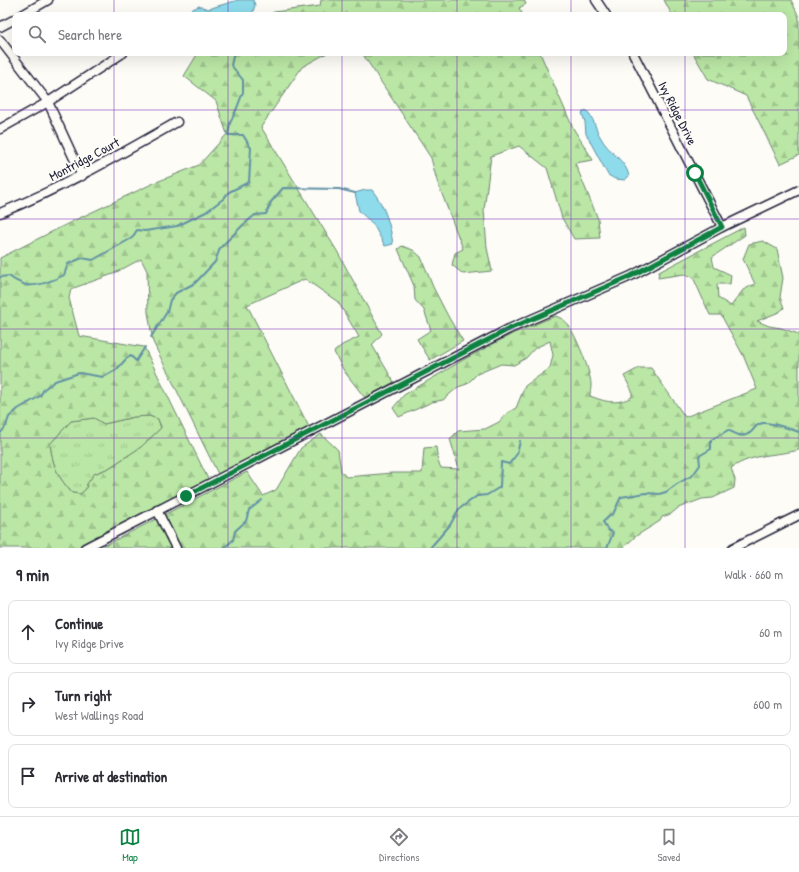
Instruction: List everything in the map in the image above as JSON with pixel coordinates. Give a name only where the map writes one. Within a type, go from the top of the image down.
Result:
[{"type":"street","points":[[27,12],[48,0]]},
{"type":"street","points":[[596,0],[604,12]]},
{"type":"street","points":[[0,27],[12,21]]},
{"type":"street","points":[[0,40],[12,56]]},
{"type":"street","points":[[12,56],[48,102],[82,176]]},
{"type":"street","points":[[0,129],[48,102],[119,56]]},
{"type":"street","name":"Ivy Ridge Drive","points":[[635,56],[722,227]]},
{"type":"street","name":"Montridge Court","points":[[0,213],[82,176],[178,122]]},
{"type":"street","points":[[85,548],[509,329],[631,276],[722,227],[799,190]]},
{"type":"street","points":[[157,510],[176,548]]},
{"type":"street","points":[[733,548],[799,515]]},
{"type":"green space","points":[[321,0],[524,0],[526,4],[519,8],[521,12],[274,12],[320,6]]},
{"type":"green space","points":[[664,0],[791,0],[799,17],[799,155],[780,164],[746,96],[708,79],[695,56],[787,56],[787,12],[670,12]]},
{"type":"green space","points":[[196,56],[322,56],[302,67],[261,127],[337,251],[382,334],[372,345],[394,382],[365,398],[344,371],[334,352],[342,345],[359,337],[338,302],[305,279],[247,305],[309,427],[218,474],[153,342],[148,312],[147,271],[141,259],[113,274],[71,289],[69,298],[79,336],[144,347],[208,479],[76,548],[0,548],[0,258],[73,221],[154,183],[199,165],[227,134],[216,101],[184,76]],"holes":[[[149,416],[158,419],[161,428],[141,447],[109,468],[94,474],[87,484],[86,489],[80,494],[72,493],[56,471],[50,444],[71,421],[94,418],[104,424],[134,417]]]},
{"type":"green space","points":[[364,56],[541,56],[573,128],[593,160],[575,163],[598,219],[600,238],[574,239],[562,218],[547,168],[519,146],[491,156],[484,210],[487,248],[492,271],[463,274],[452,265],[455,253],[463,249],[437,181],[431,158]]},
{"type":"green space","points":[[744,227],[745,235],[712,257],[714,267],[731,275],[730,284],[717,284],[718,298],[731,306],[743,290],[755,284],[743,259],[749,244],[763,241],[777,249],[783,278],[780,297],[784,308],[779,312],[757,321],[769,326],[799,334],[799,450],[756,457],[731,468],[735,480],[734,488],[713,498],[702,499],[678,508],[671,514],[662,517],[660,521],[636,536],[623,548],[100,548],[247,472],[263,496],[276,490],[301,448],[321,434],[338,450],[341,471],[346,477],[392,473],[422,473],[424,448],[436,447],[438,461],[441,468],[459,469],[450,439],[458,431],[485,429],[499,422],[507,413],[516,408],[525,386],[550,368],[553,355],[550,341],[535,348],[526,358],[514,365],[501,364],[477,374],[467,384],[458,387],[443,400],[432,402],[399,417],[393,408],[404,395],[463,360],[514,333],[555,316],[561,318],[570,327],[582,353],[591,380],[590,396],[611,402],[626,400],[632,397],[632,391],[624,376],[639,368],[651,368],[685,417],[757,389],[743,355],[721,315],[710,315],[693,277],[684,274],[658,278],[659,272]]},
{"type":"green space","points":[[402,246],[413,250],[421,257],[433,287],[463,341],[430,360],[417,339],[431,330],[424,310],[415,300],[414,286],[398,249]]},
{"type":"green space","points":[[149,416],[158,419],[161,428],[141,447],[109,468],[94,474],[87,484],[86,489],[81,494],[72,493],[56,471],[50,444],[71,421],[94,418],[104,424],[134,417]]},
{"type":"water","points":[[238,0],[253,0],[255,5],[253,12],[191,12],[191,10],[199,6],[208,9]]},
{"type":"water","points":[[586,110],[591,116],[604,143],[621,161],[627,170],[629,176],[625,180],[615,179],[608,175],[586,134],[585,122],[582,113]]},
{"type":"water","points":[[365,190],[372,190],[384,209],[393,244],[385,246],[373,224],[359,211],[355,193]]},
{"type":"waterway","points":[[0,277],[9,276],[26,285],[40,284],[51,281],[64,275],[68,264],[82,258],[93,260],[132,238],[137,230],[145,231],[177,226],[206,212],[223,199],[229,192],[249,182],[251,148],[243,135],[228,135],[230,123],[243,92],[243,80],[231,65],[233,56]]},
{"type":"waterway","points":[[151,337],[167,312],[170,300],[176,293],[195,283],[215,262],[220,248],[243,225],[255,215],[266,214],[271,202],[283,188],[339,189],[355,193]]},
{"type":"waterway","points":[[0,434],[6,426],[9,417],[18,409],[40,396],[44,389],[55,381],[79,373],[103,377],[116,370],[127,358],[131,356],[136,361],[145,347]]},
{"type":"waterway","points":[[607,548],[613,533],[608,530],[603,522],[614,512],[621,497],[646,493],[659,494],[666,492],[693,475],[700,465],[699,456],[711,449],[711,440],[728,430],[740,435],[745,435],[763,423],[799,432]]},
{"type":"waterway","points":[[430,548],[450,525],[459,509],[477,496],[487,495],[500,487],[501,462],[509,464],[517,454],[520,441]]},
{"type":"waterway","points":[[224,548],[233,540],[235,531],[246,521],[249,510],[262,500]]},
{"type":"route","points":[[186,496],[509,329],[631,276],[722,227],[695,173]]}]
